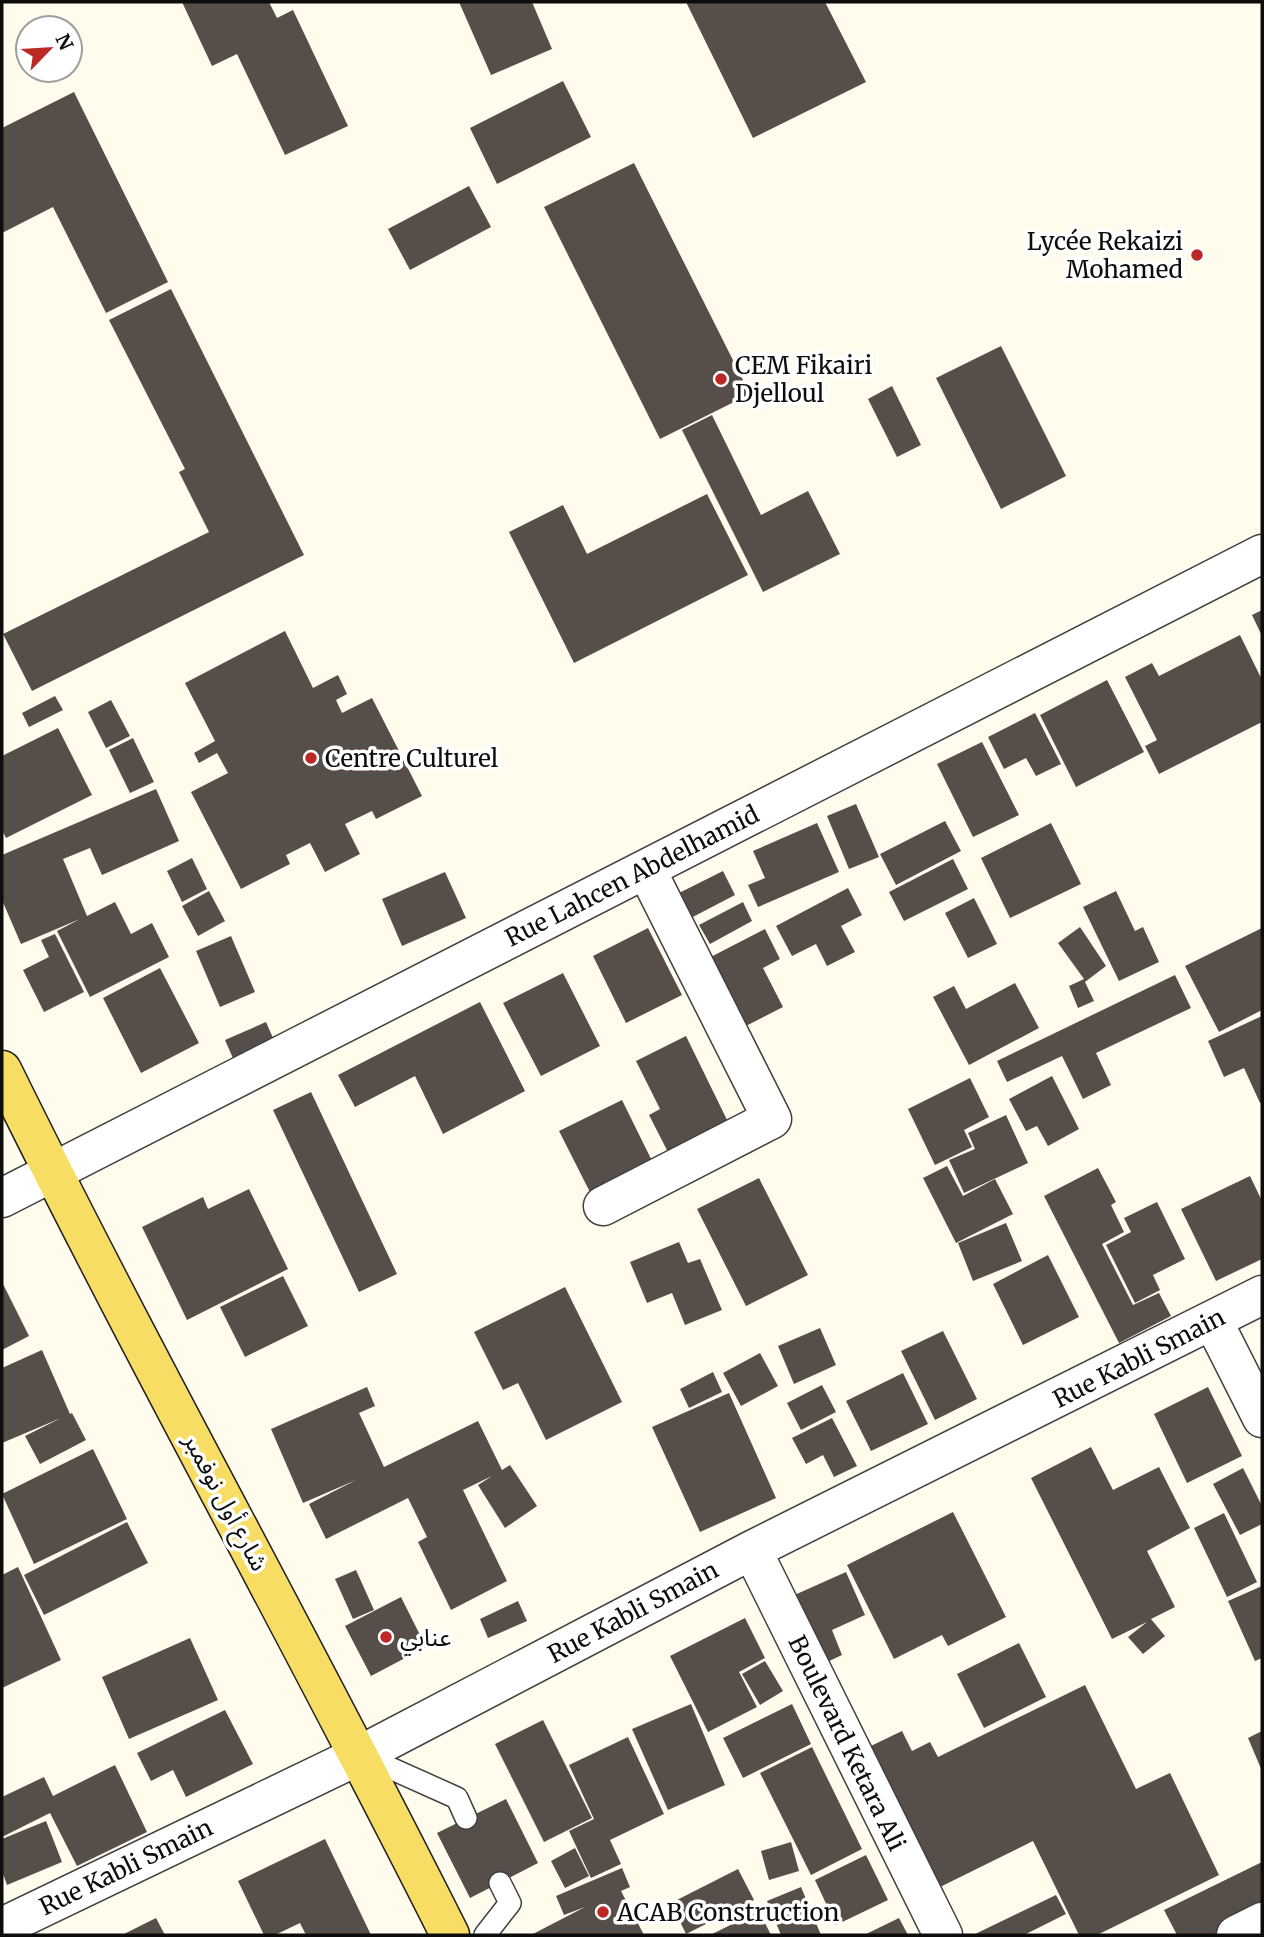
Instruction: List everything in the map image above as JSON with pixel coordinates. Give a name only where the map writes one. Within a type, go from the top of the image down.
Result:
[{"type":"main road","name":"شارع أول نوفمبر","points":[[2,1070],[52,1172],[360,1755],[450,1935]]},
{"type":"street","name":"Rue Lahcen Abdelhamid","points":[[2,1198],[1262,554]]},
{"type":"street","points":[[603,1206],[772,1119],[646,869]]},
{"type":"street","name":"Rue Kabli Smain","points":[[2,1927],[360,1755],[752,1550],[1262,1295]]},
{"type":"street","points":[[1213,1321],[1262,1419]]},
{"type":"street","name":"Boulevard Ketara Ali","points":[[752,1550],[943,1935]]},
{"type":"street","points":[[1236,1935],[1262,1922]]},
{"type":"lane","points":[[360,1755],[457,1798],[466,1818]]},
{"type":"lane","points":[[485,1935],[510,1903],[500,1883]]},
{"type":"building","points":[[182,2],[269,2],[277,18],[293,10],[348,126],[285,155],[237,54],[212,66]]},
{"type":"building","points":[[459,2],[532,2],[552,49],[491,75]]},
{"type":"building","points":[[686,2],[825,2],[866,82],[753,138]]},
{"type":"building","points":[[563,81],[591,137],[497,184],[470,128]]},
{"type":"building","points":[[74,92],[168,282],[106,313],[53,207],[2,233],[2,128]]},
{"type":"building","points":[[634,163],[750,394],[660,439],[544,207]]},
{"type":"building","points":[[469,186],[491,227],[410,270],[388,229]]},
{"type":"building","points":[[171,289],[304,555],[32,691],[3,634],[209,532],[179,472],[185,469],[109,320]]},
{"type":"building","points":[[1001,346],[1066,476],[1001,509],[936,378]]},
{"type":"building","points":[[892,386],[921,445],[897,457],[868,399]]},
{"type":"building","points":[[712,415],[761,515],[808,491],[840,554],[763,592],[682,430]]},
{"type":"building","points":[[707,494],[748,575],[574,663],[509,532],[563,505],[587,554]]},
{"type":"building","points":[[1262,610],[1262,636],[1252,615]]},
{"type":"building","name":"Centre Culturel","points":[[285,631],[313,688],[338,675],[347,694],[336,700],[342,713],[372,698],[422,796],[376,819],[372,811],[345,824],[360,854],[325,872],[310,843],[286,855],[290,864],[241,889],[191,792],[228,773],[217,753],[199,763],[194,753],[215,741],[185,683]]},
{"type":"building","points":[[1240,635],[1262,680],[1262,722],[1159,774],[1145,746],[1157,740],[1125,677],[1152,663],[1159,676]]},
{"type":"building","points":[[1107,680],[1144,752],[1076,787],[1040,715]]},
{"type":"building","points":[[55,696],[63,710],[29,727],[22,713]]},
{"type":"building","points":[[111,700],[130,736],[106,748],[88,712]]},
{"type":"building","points":[[1035,713],[1061,764],[1036,776],[1026,758],[1004,769],[988,737]]},
{"type":"building","points":[[58,728],[92,795],[6,838],[2,830],[2,756]]},
{"type":"building","points":[[133,738],[154,782],[130,793],[109,750]]},
{"type":"building","points":[[982,742],[1019,815],[973,837],[937,764]]},
{"type":"building","points":[[156,789],[179,841],[102,875],[90,848],[63,859],[87,916],[115,902],[131,934],[152,923],[169,957],[90,997],[57,931],[80,919],[21,944],[2,900],[2,855]]},
{"type":"building","points":[[856,804],[879,857],[849,869],[827,816]]},
{"type":"building","points":[[945,821],[961,851],[896,885],[880,854]]},
{"type":"building","points":[[817,823],[839,872],[758,907],[748,885],[765,878],[753,851]]},
{"type":"building","points":[[1051,823],[1081,884],[1010,918],[981,858]]},
{"type":"building","points":[[192,858],[207,889],[182,902],[167,871]]},
{"type":"building","points":[[953,859],[968,889],[904,921],[889,892]]},
{"type":"building","points":[[723,871],[735,895],[687,920],[675,895]]},
{"type":"building","points":[[445,872],[466,918],[402,946],[382,899]]},
{"type":"building","points":[[848,888],[862,915],[841,926],[855,952],[827,966],[816,944],[792,956],[776,926]]},
{"type":"building","points":[[209,891],[225,921],[198,936],[182,906]]},
{"type":"building","points":[[1116,891],[1135,931],[1143,927],[1159,962],[1119,981],[1083,907]]},
{"type":"building","points":[[974,898],[997,944],[968,958],[945,913]]},
{"type":"building","points":[[743,902],[752,921],[710,944],[699,925]]},
{"type":"building","points":[[1080,927],[1106,966],[1085,982],[1094,1001],[1078,1008],[1069,986],[1084,979],[1058,943]]},
{"type":"building","points":[[648,928],[682,995],[626,1023],[593,956]]},
{"type":"building","points":[[1262,928],[1262,1010],[1219,1032],[1185,966]]},
{"type":"building","points":[[765,929],[780,959],[763,968],[783,1007],[736,1031],[701,962]]},
{"type":"building","points":[[55,934],[84,992],[44,1012],[23,970],[49,957],[41,940]]},
{"type":"building","points":[[231,936],[255,992],[220,1007],[196,951]]},
{"type":"building","points":[[160,968],[199,1043],[141,1073],[103,998]]},
{"type":"building","points":[[563,973],[600,1046],[541,1076],[503,1003]]},
{"type":"building","points":[[1175,975],[1191,1008],[1096,1053],[1111,1085],[1083,1099],[1062,1056],[1007,1082],[997,1061]]},
{"type":"building","points":[[1015,983],[1039,1028],[969,1065],[933,997],[954,986],[966,1009]]},
{"type":"building","points":[[480,1002],[525,1091],[443,1134],[415,1076],[355,1107],[338,1075]]},
{"type":"building","points":[[1262,1016],[1260,1103],[1244,1068],[1224,1077],[1208,1041]]},
{"type":"building","points":[[266,1022],[280,1054],[239,1072],[225,1040]]},
{"type":"building","points":[[686,1036],[730,1126],[670,1156],[649,1115],[660,1109],[636,1061]]},
{"type":"building","points":[[1052,1076],[1079,1129],[1048,1146],[1037,1126],[1026,1131],[1009,1099]]},
{"type":"building","points":[[970,1078],[989,1117],[964,1130],[972,1147],[935,1165],[908,1109]]},
{"type":"building","points":[[311,1092],[397,1274],[359,1292],[273,1110]]},
{"type":"building","points":[[622,1100],[656,1169],[594,1200],[559,1131]]},
{"type":"building","points":[[1006,1115],[1028,1163],[964,1193],[949,1160],[975,1149],[968,1133]]},
{"type":"building","points":[[947,1166],[963,1196],[995,1179],[1013,1214],[956,1243],[923,1178]]},
{"type":"building","points":[[1098,1168],[1116,1202],[1111,1205],[1124,1232],[1102,1244],[1133,1305],[1159,1293],[1171,1316],[1119,1343],[1044,1196]]},
{"type":"building","points":[[1250,1176],[1262,1201],[1262,1259],[1216,1281],[1181,1209]]},
{"type":"building","points":[[759,1178],[808,1275],[746,1306],[697,1209]]},
{"type":"building","points":[[249,1189],[288,1269],[187,1320],[142,1227],[203,1197],[208,1209]]},
{"type":"building","points":[[1157,1202],[1185,1259],[1153,1275],[1160,1290],[1135,1303],[1106,1245],[1131,1232],[1124,1218]]},
{"type":"building","points":[[1006,1223],[1022,1261],[973,1281],[958,1243]]},
{"type":"building","points":[[679,1242],[688,1263],[700,1259],[722,1310],[685,1325],[672,1293],[647,1303],[630,1262]]},
{"type":"building","points":[[1048,1255],[1079,1317],[1023,1345],[993,1284]]},
{"type":"building","points":[[283,1276],[308,1326],[245,1357],[220,1307]]},
{"type":"building","points":[[2,1282],[29,1336],[2,1350]]},
{"type":"building","points":[[565,1287],[622,1402],[546,1440],[518,1383],[503,1390],[474,1332]]},
{"type":"building","points":[[820,1328],[836,1365],[794,1384],[778,1346]]},
{"type":"building","points":[[943,1331],[977,1399],[935,1420],[901,1351]]},
{"type":"building","points":[[42,1350],[70,1414],[72,1413],[86,1440],[40,1464],[25,1436],[61,1418],[2,1443],[2,1368]]},
{"type":"building","points":[[760,1353],[778,1386],[741,1406],[723,1373]]},
{"type":"building","points":[[713,1372],[722,1392],[689,1408],[680,1389]]},
{"type":"building","points":[[903,1373],[928,1424],[871,1451],[846,1401]]},
{"type":"building","points":[[822,1385],[836,1412],[801,1430],[787,1403]]},
{"type":"building","points":[[367,1387],[375,1406],[359,1413],[384,1467],[478,1421],[502,1470],[510,1465],[537,1506],[505,1528],[478,1485],[492,1476],[463,1490],[507,1581],[451,1610],[418,1542],[427,1537],[408,1498],[326,1539],[309,1504],[356,1480],[303,1503],[271,1429]]},
{"type":"building","points":[[1208,1387],[1242,1456],[1187,1483],[1154,1414]]},
{"type":"building","points":[[729,1393],[776,1498],[700,1532],[652,1427]]},
{"type":"building","points":[[832,1418],[857,1466],[834,1477],[823,1455],[806,1464],[792,1438]]},
{"type":"building","points":[[1091,1447],[1113,1490],[1159,1467],[1190,1528],[1147,1551],[1175,1607],[1151,1619],[1165,1636],[1143,1654],[1128,1637],[1147,1622],[1112,1639],[1031,1478]]},
{"type":"building","points":[[93,1449],[127,1519],[34,1564],[2,1494]]},
{"type":"building","points":[[1243,1468],[1262,1506],[1262,1524],[1240,1535],[1213,1484]]},
{"type":"building","points":[[953,1512],[1006,1617],[948,1646],[942,1635],[894,1659],[847,1565]]},
{"type":"building","points":[[1224,1513],[1257,1582],[1227,1597],[1194,1528]]},
{"type":"building","points":[[127,1522],[148,1563],[44,1615],[24,1575]]},
{"type":"building","points":[[18,1567],[61,1660],[2,1688],[2,1575]]},
{"type":"building","points":[[356,1570],[374,1610],[353,1619],[335,1579]]},
{"type":"building","points":[[846,1572],[865,1615],[832,1630],[842,1655],[810,1670],[781,1601]]},
{"type":"building","points":[[1262,1586],[1262,1658],[1255,1661],[1228,1601]]},
{"type":"building","name":"عنابي","points":[[401,1597],[426,1647],[371,1676],[345,1626]]},
{"type":"building","points":[[518,1601],[527,1621],[488,1638],[480,1619]]},
{"type":"building","points":[[745,1618],[765,1658],[739,1672],[757,1707],[708,1732],[670,1656]]},
{"type":"building","points":[[190,1638],[218,1700],[129,1739],[102,1677]]},
{"type":"building","points":[[1019,1643],[1046,1697],[984,1728],[957,1674]]},
{"type":"building","points":[[765,1661],[783,1691],[760,1705],[742,1674]]},
{"type":"building","points":[[1085,1685],[1136,1789],[1170,1773],[1219,1875],[1097,1935],[1079,1935],[1033,1841],[936,1889],[852,1755],[902,1731],[912,1751],[930,1742],[938,1757]]},
{"type":"building","points":[[691,1704],[725,1785],[668,1810],[632,1729]]},
{"type":"building","points":[[792,1704],[811,1744],[743,1778],[723,1738]]},
{"type":"building","points":[[225,1710],[253,1764],[186,1797],[173,1770],[151,1781],[137,1753]]},
{"type":"building","points":[[543,1720],[592,1818],[544,1842],[495,1744]]},
{"type":"building","points":[[1262,1731],[1262,1771],[1248,1738]]},
{"type":"building","points":[[628,1737],[664,1814],[610,1840],[621,1864],[591,1878],[569,1831],[594,1819],[569,1765]]},
{"type":"building","points":[[812,1747],[862,1849],[811,1875],[760,1773]]},
{"type":"building","points":[[115,1765],[147,1832],[77,1866],[50,1813],[2,1837],[2,1797],[44,1777],[53,1796]]},
{"type":"building","points":[[506,1799],[538,1863],[470,1898],[437,1833]]},
{"type":"building","points":[[46,1821],[62,1862],[7,1885],[2,1871],[2,1839]]},
{"type":"building","points":[[325,1839],[371,1935],[306,1935],[300,1923],[275,1935],[264,1935],[238,1881]]},
{"type":"building","points":[[791,1842],[799,1871],[769,1880],[761,1851]]},
{"type":"building","points":[[575,1848],[589,1876],[565,1888],[551,1861]]},
{"type":"building","points":[[866,1855],[888,1900],[836,1925],[815,1880]]},
{"type":"building","points":[[1262,1862],[1262,1919],[1229,1935],[1177,1935],[1164,1910]]},
{"type":"building","name":"ACAB Construction","points":[[622,1868],[630,1887],[621,1891],[644,1935],[531,1935],[585,1907],[564,1915],[556,1896]]},
{"type":"building","points":[[738,1869],[754,1900],[686,1934],[671,1903]]},
{"type":"building","points":[[801,1887],[821,1935],[781,1935],[767,1901]]},
{"type":"building","points":[[1056,1895],[1066,1914],[1024,1935],[973,1935]]},
{"type":"building","points":[[759,1911],[771,1935],[710,1935]]},
{"type":"building","points":[[156,1918],[165,1935],[122,1935]]},
{"type":"building","points":[[899,1918],[908,1935],[864,1935]]},
{"type":"place","name":"Lycée Rekaizi Mohamed","points":[[1197,255]]},
{"type":"place","name":"CEM Fikairi Djelloul","points":[[721,379]]},
{"type":"place","name":"Centre Culturel","points":[[311,758]]},
{"type":"place","name":"عنابي","points":[[386,1637]]},
{"type":"place","name":"ACAB Construction","points":[[603,1912]]}]
